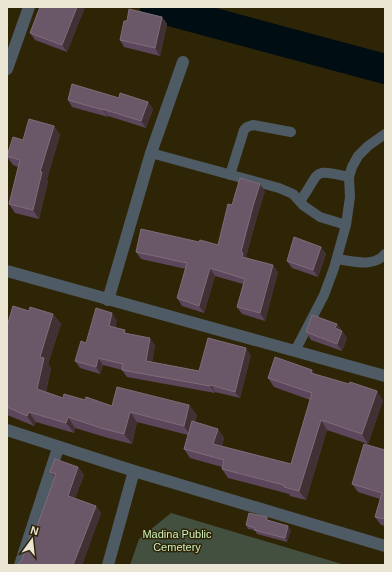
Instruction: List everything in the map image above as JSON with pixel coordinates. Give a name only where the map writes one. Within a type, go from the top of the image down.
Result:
[{"type":"street","points":[[7,69],[29,7]]},
{"type":"street","points":[[108,300],[151,153],[183,62]]},
{"type":"street","points":[[7,271],[385,376]]},
{"type":"street","points":[[7,430],[58,448],[385,546]]},
{"type":"street","points":[[20,565],[58,448]]},
{"type":"street","points":[[108,565],[134,471]]},
{"type":"lane","points":[[230,175],[244,130],[247,127],[253,125],[291,132]]},
{"type":"lane","points":[[295,351],[324,295],[337,259],[346,225],[350,197],[349,177],[352,167],[358,156],[368,146],[385,134]]},
{"type":"lane","points":[[151,153],[293,194],[304,206],[320,217],[346,225]]},
{"type":"lane","points":[[300,201],[314,178],[320,173],[327,172],[349,177]]},
{"type":"lane","points":[[337,259],[362,262],[373,261],[379,259],[385,254]]},
{"type":"green space","name":"Madina Public Cemetery","points":[[171,513],[345,565],[130,565],[139,539]]},
{"type":"building","points":[[40,7],[77,7],[62,45],[30,33]]},
{"type":"building","points":[[129,9],[162,17],[155,48],[120,40],[124,21],[127,21]]},
{"type":"building","points":[[72,84],[119,98],[120,93],[148,102],[141,121],[68,100]]},
{"type":"building","points":[[29,119],[54,126],[40,172],[42,172],[33,210],[9,204],[20,160],[7,156],[13,137],[23,140]]},
{"type":"building","points":[[240,178],[260,184],[241,252],[243,253],[242,257],[273,265],[260,313],[237,307],[245,279],[210,268],[199,306],[177,298],[187,263],[136,252],[141,229],[199,242],[200,240],[218,245],[228,204],[232,205]]},
{"type":"building","points":[[294,237],[321,247],[313,270],[287,261]]},
{"type":"building","points":[[13,306],[29,311],[30,307],[53,314],[40,357],[44,358],[37,389],[63,398],[64,394],[85,400],[86,397],[112,406],[117,387],[189,405],[184,426],[130,412],[124,434],[68,417],[66,423],[29,412],[27,416],[7,407],[7,326]]},
{"type":"building","points":[[96,308],[112,313],[109,326],[125,330],[124,333],[150,338],[146,361],[199,371],[208,338],[246,348],[235,392],[211,385],[122,370],[123,364],[98,358],[96,367],[75,361],[81,341],[86,343]]},
{"type":"building","points":[[312,315],[337,324],[335,328],[342,331],[337,344],[306,332]]},
{"type":"building","points":[[275,357],[312,370],[311,373],[349,384],[350,382],[377,391],[362,434],[321,420],[299,491],[284,487],[284,485],[222,469],[224,460],[184,449],[192,421],[218,429],[213,444],[291,464],[312,393],[268,378]]},
{"type":"building","points":[[364,444],[385,450],[385,519],[375,517],[382,493],[352,484]]},
{"type":"building","points":[[55,459],[78,467],[68,496],[96,506],[73,565],[18,565],[22,560],[32,531],[35,532],[56,474],[50,472]]},
{"type":"building","points":[[249,513],[267,517],[267,520],[288,526],[285,538],[254,530],[255,528],[246,525]]},
{"type":"waterway","points":[[155,7],[385,69]]}]
